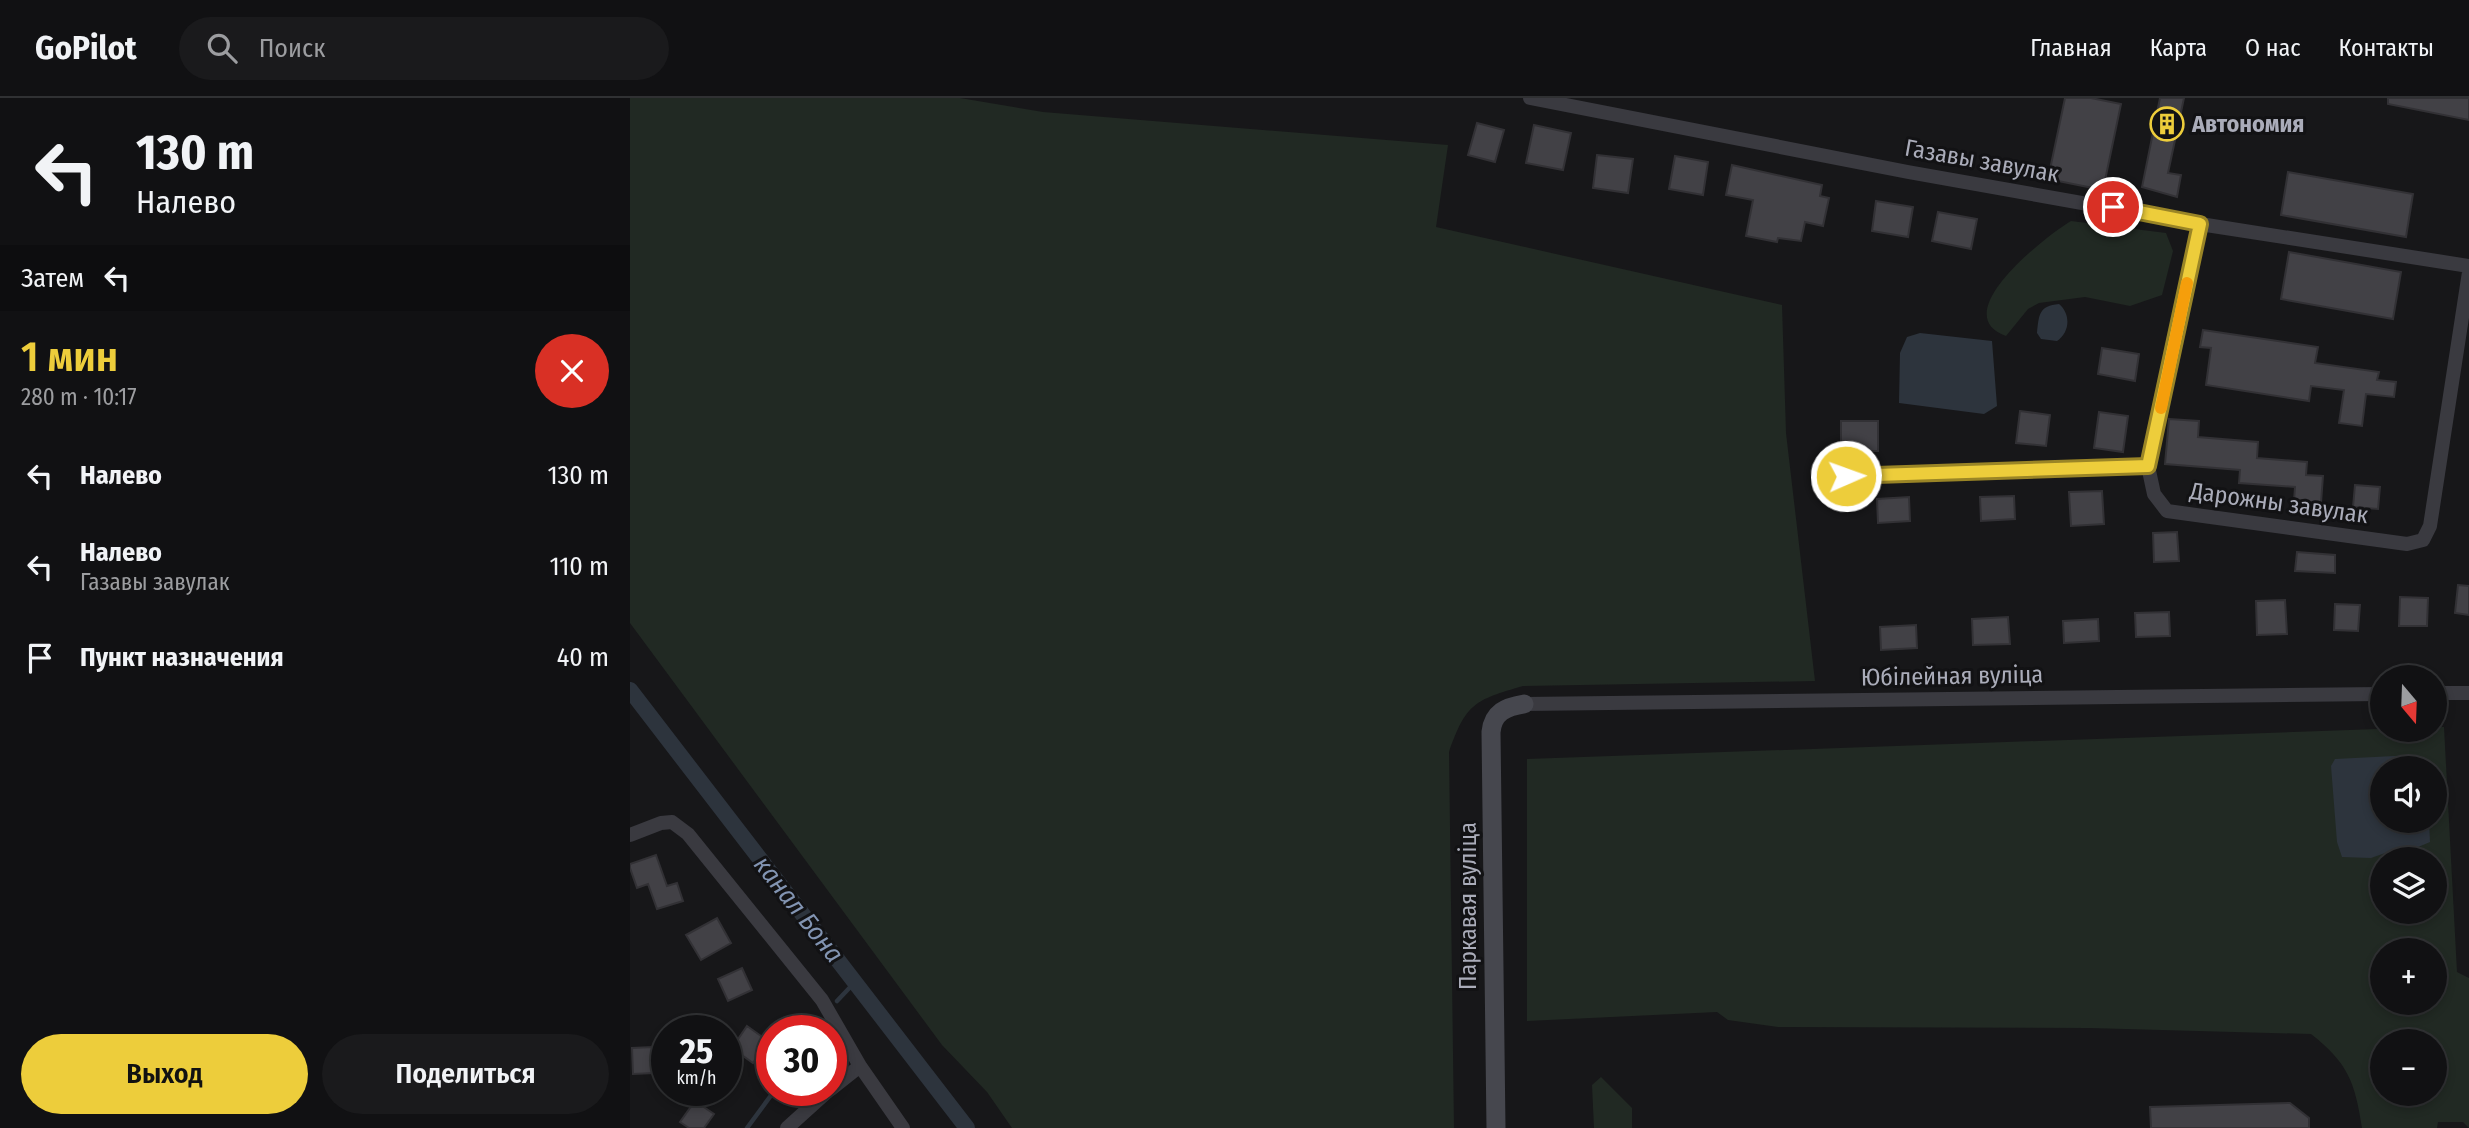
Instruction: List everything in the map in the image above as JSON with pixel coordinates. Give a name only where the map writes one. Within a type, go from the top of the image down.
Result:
[{"type":"street","name":"Газавы завулак","points":[[1530,98],[1908,172],[2200,224],[2469,266]]},
{"type":"street","points":[[1846,476],[2148,466],[2200,224]]},
{"type":"street","name":"Дарожны завулак","points":[[2148,466],[2154,494],[2167,511],[2407,544],[2423,540],[2430,526],[2469,272]]},
{"type":"street","points":[[2447,693],[2469,693]]},
{"type":"street","name":"Юбілейная вуліца","points":[[1524,704],[2370,694]]},
{"type":"street","name":"Паркавая вуліца","points":[[1496,1128],[1491,732],[1495,717],[1501,710],[1524,704]]},
{"type":"street","points":[[630,835],[661,823],[672,822],[688,834],[822,1000],[860,1066],[904,1128]]},
{"type":"street","points":[[847,1076],[860,1066]]},
{"type":"street","points":[[787,1128],[811,1106]]},
{"type":"shaded area","points":[[630,98],[960,98],[1043,112],[1448,145],[1436,227],[1782,305],[1786,433],[1815,681],[1523,686],[1483,700],[1467,713],[1449,752],[1454,1128],[1012,1128],[987,1092],[942,1045],[630,623]]},
{"type":"shaded area","points":[[2071,221],[2166,233],[2173,251],[2162,295],[2130,306],[2085,297],[2039,303],[2028,309],[2006,336],[1990,325],[1987,311],[1993,294],[2023,258]]},
{"type":"shaded area","points":[[2059,304],[2066,313],[2067,328],[2057,341],[2041,339],[2037,333],[2041,312],[2047,307]]},
{"type":"shaded area","points":[[1920,333],[1992,341],[1997,406],[1984,414],[1899,403],[1900,353],[1907,337]]},
{"type":"shaded area","points":[[2370,730],[2370,742],[2445,742],[2446,756],[2370,756],[2370,833],[2447,833],[2447,784],[2457,972],[2469,978],[2469,1128],[2463,1122],[2438,1122],[2437,1128],[2362,1128],[2348,1075],[2334,1054],[2311,1034],[2089,1028],[1778,1027],[1728,1020],[1717,1012],[1527,1021],[1527,759]]},
{"type":"shaded area","points":[[2370,757],[2370,833],[2430,833],[2430,842],[2418,847],[2370,847],[2370,858],[2342,857],[2337,842],[2331,766],[2335,759]]},
{"type":"shaded area","points":[[1601,1077],[1632,1108],[1632,1128],[1594,1128],[1592,1085]]},
{"type":"building","points":[[2065,98],[2091,98],[2121,104],[2103,190],[2048,179]]},
{"type":"building","name":"Автономия","points":[[2160,98],[2184,98],[2168,173],[2181,175],[2177,197],[2142,187]]},
{"type":"building","points":[[2388,98],[2469,98],[2469,120],[2388,104]]},
{"type":"building","points":[[1477,123],[1504,130],[1495,162],[1468,155]]},
{"type":"building","points":[[1534,125],[1571,133],[1563,170],[1526,163]]},
{"type":"building","points":[[1597,155],[1633,159],[1628,193],[1593,188]]},
{"type":"building","points":[[1675,156],[1708,162],[1703,195],[1669,189]]},
{"type":"building","points":[[1732,165],[1822,185],[1820,196],[1829,198],[1823,226],[1805,222],[1801,241],[1778,238],[1777,242],[1746,236],[1753,200],[1726,195]]},
{"type":"building","points":[[2288,172],[2413,194],[2406,237],[2281,215]]},
{"type":"building","points":[[1876,201],[1913,207],[1908,237],[1872,231]]},
{"type":"building","points":[[1938,212],[1977,219],[1971,249],[1932,241]]},
{"type":"building","points":[[2289,252],[2401,272],[2393,319],[2281,299]]},
{"type":"building","points":[[2203,330],[2318,347],[2315,363],[2379,372],[2377,380],[2396,382],[2394,397],[2366,394],[2362,426],[2339,423],[2344,390],[2311,386],[2309,401],[2206,385],[2211,348],[2200,347]]},
{"type":"building","points":[[2102,348],[2139,354],[2135,381],[2098,374]]},
{"type":"building","points":[[2020,411],[2050,415],[2046,446],[2016,443]]},
{"type":"building","points":[[2099,412],[2128,416],[2123,452],[2094,448]]},
{"type":"building","points":[[2169,419],[2199,421],[2198,437],[2258,442],[2257,458],[2307,462],[2306,475],[2323,476],[2321,503],[2294,501],[2295,487],[2239,483],[2240,470],[2165,464]]},
{"type":"building","points":[[1841,421],[1878,421],[1878,451],[1841,451]]},
{"type":"building","points":[[2355,485],[2380,487],[2378,509],[2353,507]]},
{"type":"building","points":[[2102,491],[2104,524],[2071,526],[2069,492]]},
{"type":"building","points":[[2014,496],[2015,519],[1981,521],[1980,497]]},
{"type":"building","points":[[1909,497],[1910,521],[1878,523],[1877,499]]},
{"type":"building","points":[[2177,532],[2179,561],[2154,562],[2153,533]]},
{"type":"building","points":[[2297,552],[2335,555],[2335,573],[2295,571]]},
{"type":"building","points":[[2458,585],[2469,586],[2469,615],[2455,613]]},
{"type":"building","points":[[2400,597],[2428,598],[2427,626],[2399,626]]},
{"type":"building","points":[[2285,600],[2287,634],[2257,635],[2256,601]]},
{"type":"building","points":[[2335,604],[2360,605],[2358,631],[2334,630]]},
{"type":"building","points":[[2169,612],[2170,636],[2136,637],[2135,613]]},
{"type":"building","points":[[2008,617],[2010,644],[1973,645],[1972,619]]},
{"type":"building","points":[[2098,619],[2099,641],[2064,643],[2063,621]]},
{"type":"building","points":[[1916,625],[1917,648],[1881,650],[1880,627]]},
{"type":"building","points":[[656,855],[667,886],[677,883],[683,901],[657,909],[648,884],[637,888],[630,868],[630,864]]},
{"type":"building","points":[[717,918],[731,943],[701,960],[686,935]]},
{"type":"building","points":[[742,968],[752,990],[728,1001],[718,979]]},
{"type":"building","points":[[747,1026],[756,1032],[756,1059],[753,1063],[742,1055],[742,1033]]},
{"type":"building","points":[[651,1047],[651,1073],[633,1074],[632,1048]]},
{"type":"building","points":[[2290,1103],[2309,1118],[2309,1128],[2151,1128],[2150,1107]]},
{"type":"building","points":[[691,1106],[702,1106],[714,1114],[704,1128],[689,1128],[680,1122]]},
{"type":"waterway","name":"канал Бона","points":[[630,690],[967,1128]]},
{"type":"waterway","points":[[837,1001],[855,982]]},
{"type":"waterway","points":[[747,1128],[763,1106]]},
{"type":"slow traffic","points":[[2161,408],[2187,283]]},
{"type":"place","name":"Автономия","points":[[2167,124]]},
{"type":"route","points":[[1846,476],[2148,466],[2200,224],[2113,207]]}]
